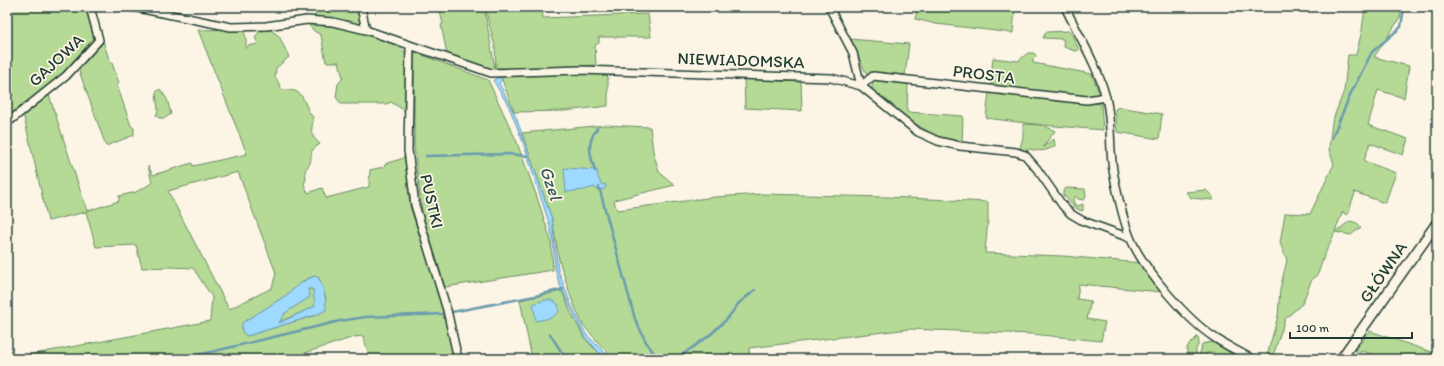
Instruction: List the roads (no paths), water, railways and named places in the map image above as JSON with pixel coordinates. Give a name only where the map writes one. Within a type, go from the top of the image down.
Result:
[{"type":"street","name":"GAJOWA","points":[[7,123],[66,76],[99,40],[90,7]]},
{"type":"street","name":"NIEWIADOMSKA","points":[[133,7],[231,27],[266,26],[307,20],[333,22],[366,30],[491,73],[580,70],[831,78],[861,86],[918,132],[938,141],[960,146],[1016,152],[1025,156],[1037,169],[1063,206],[1071,214],[1130,238]]},
{"type":"street","points":[[361,7],[366,30]]},
{"type":"street","points":[[829,7],[853,53],[861,86]]},
{"type":"street","points":[[1064,7],[1097,72],[1106,97],[1110,124],[1113,170],[1130,238],[1166,292],[1190,316],[1214,338],[1252,359]]},
{"type":"street","name":"PUSTKI","points":[[410,46],[408,150],[415,205],[447,310],[458,359]]},
{"type":"street","name":"PROSTA","points":[[861,86],[874,76],[1087,100],[1106,97]]},
{"type":"street","name":"GŁÓWNA","points":[[1341,359],[1437,224]]},
{"type":"water","points":[[501,77],[502,80],[499,83],[516,117],[552,219],[558,270],[570,302],[586,334],[611,359],[606,359],[602,356],[584,336],[559,283],[555,268],[553,241],[549,223],[523,142],[509,107],[493,80]]},
{"type":"water","points":[[564,168],[597,170],[601,184],[606,185],[605,189],[597,190],[595,187],[566,192]]},
{"type":"water","points":[[316,276],[321,282],[325,297],[326,310],[316,315],[247,336],[242,332],[242,323],[285,296],[302,282]],"holes":[[[308,289],[313,289],[315,306],[279,323],[285,313],[310,297]]]},
{"type":"water","points":[[545,300],[552,300],[558,304],[559,311],[552,317],[536,321],[533,304]]},
{"type":"waterway","points":[[1332,138],[1351,93],[1372,52],[1401,27],[1404,7]]},
{"type":"waterway","points":[[595,171],[590,144],[597,128]]},
{"type":"waterway","points":[[426,156],[508,154],[528,156]]},
{"type":"waterway","points":[[599,187],[635,319],[646,342],[658,359]]},
{"type":"waterway","points":[[452,312],[563,289]]},
{"type":"waterway","points":[[672,359],[682,355],[710,335],[727,319],[739,303],[755,290]]},
{"type":"waterway","points":[[176,359],[340,321],[365,317],[444,314]]},
{"type":"waterway","points":[[550,334],[566,359]]},
{"type":"water label","name":"Gzel","points":[[551,183]]}]
